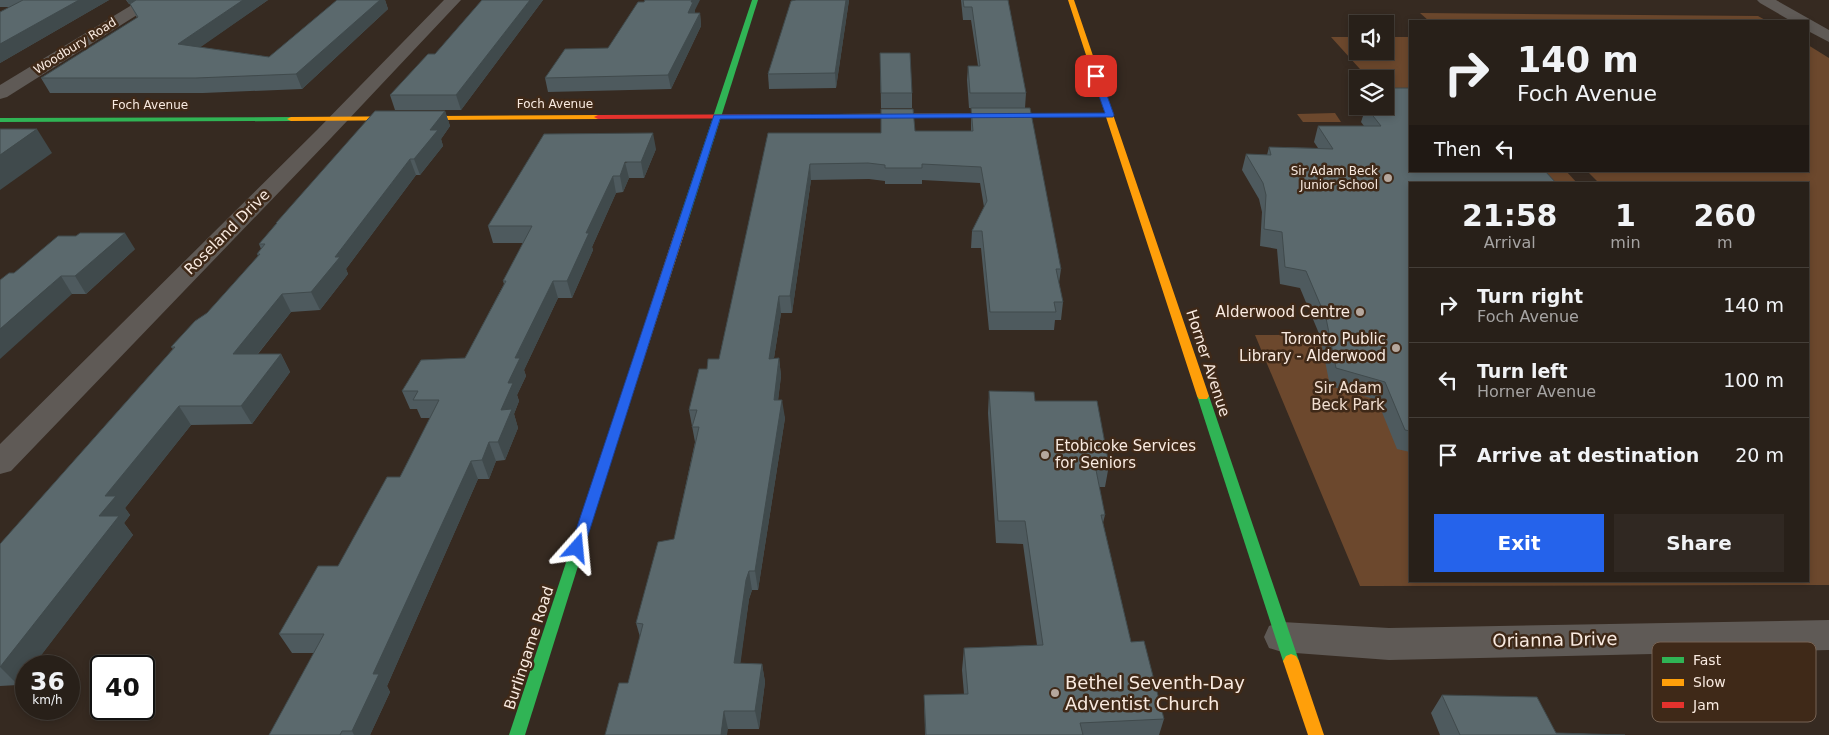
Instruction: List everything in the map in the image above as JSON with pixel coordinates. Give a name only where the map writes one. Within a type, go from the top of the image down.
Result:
[{"type":"street","name":"Woodbury Road","points":[[0,93],[151,0]]},
{"type":"street","name":"Roseland Drive","points":[[0,463],[339,119],[453,0]]},
{"type":"street","name":"Burlingame Road","points":[[517,735],[755,0]]},
{"type":"street","name":"Horner Avenue","points":[[1071,0],[1316,735]]},
{"type":"street","points":[[1765,0],[1800,20]]},
{"type":"street","points":[[1809,25],[1829,37]]},
{"type":"street","name":"Foch Avenue","points":[[0,120],[1110,115]]},
{"type":"street","name":"Orianna Drive","points":[[1282,637],[1389,644],[1829,635]]},
{"type":"green space","points":[[1420,13],[1758,16],[1765,20],[1428,20]]},
{"type":"green space","points":[[1331,37],[1349,37],[1349,57]]},
{"type":"green space","points":[[1394,37],[1409,37],[1409,92],[1394,92],[1394,70],[1361,70],[1352,60],[1394,60]]},
{"type":"green space","name":"Sir Adam Beck Park","points":[[1809,46],[1829,58],[1829,585],[1360,586],[1255,335],[1409,334],[1409,582],[1809,582],[1809,182],[1598,182],[1588,172],[1809,172]]},
{"type":"green space","points":[[1335,113],[1341,122],[1303,122],[1297,114]]},
{"type":"green space","points":[[1531,172],[1567,172],[1576,182],[1540,182]]},
{"type":"building","points":[[23,0],[79,0],[0,44],[0,12]]},
{"type":"building","points":[[136,0],[243,0],[178,44],[269,57],[337,0],[380,0],[296,74],[196,78],[41,78],[138,17],[130,4]]},
{"type":"building","points":[[482,0],[530,0],[456,95],[390,95],[428,54],[435,54]]},
{"type":"building","points":[[645,0],[692,0],[691,2],[693,2],[688,13],[700,13],[668,75],[545,78],[565,49],[608,48],[638,2],[644,2]]},
{"type":"building","points":[[846,0],[835,73],[768,74],[791,1]]},
{"type":"building","points":[[963,0],[1008,0],[1026,93],[970,93],[968,66],[980,66],[972,7],[964,7]]},
{"type":"building","points":[[880,53],[910,53],[912,93],[881,93]]},
{"type":"building","name":"Alderwood Centre","points":[[1394,88],[1409,88],[1409,172],[1546,172],[1555,182],[1409,182],[1409,431],[1405,430],[1385,382],[1336,368],[1326,318],[1306,271],[1285,267],[1282,232],[1264,229],[1266,195],[1263,183],[1246,154],[1271,155],[1269,147],[1333,149],[1318,126],[1381,126],[1372,115],[1394,115]]},
{"type":"building","points":[[971,108],[1030,108],[1061,269],[1056,269],[1063,302],[1054,302],[1056,312],[990,312],[982,231],[972,231],[987,201],[981,167],[922,164],[922,168],[885,168],[885,165],[868,163],[810,164],[790,296],[779,296],[769,359],[779,358],[774,400],[782,400],[755,571],[749,571],[746,580],[734,663],[762,664],[755,711],[724,711],[721,735],[605,735],[619,683],[628,683],[643,624],[636,623],[658,542],[674,539],[699,427],[692,427],[697,410],[689,410],[699,369],[707,369],[708,359],[719,359],[768,133],[881,133],[881,109],[913,109],[915,131],[973,131]]},
{"type":"building","points":[[375,111],[445,111],[430,130],[438,130],[414,159],[410,159],[335,257],[340,257],[311,292],[282,294],[233,354],[281,354],[241,406],[179,406],[105,496],[116,496],[99,516],[119,516],[0,667],[0,544],[175,347],[171,347],[195,321],[207,313],[260,254],[257,254],[265,244],[259,244]]},
{"type":"building","points":[[0,129],[37,129],[0,155]]},
{"type":"building","points":[[653,133],[641,162],[625,162],[620,176],[613,176],[586,233],[589,233],[567,281],[553,281],[515,358],[520,358],[508,383],[513,383],[501,410],[512,409],[498,442],[489,442],[482,460],[471,461],[373,674],[379,674],[352,731],[342,731],[340,735],[269,735],[324,634],[279,634],[318,566],[338,566],[387,477],[400,477],[439,400],[413,400],[418,391],[402,391],[421,360],[465,358],[506,281],[503,281],[532,226],[488,226],[544,134]]},
{"type":"building","points":[[80,233],[125,233],[75,276],[61,276],[0,329],[0,280],[9,273],[14,273],[58,236],[76,236]]},
{"type":"building","points":[[989,391],[1034,392],[1035,401],[1097,401],[1109,465],[1095,465],[1105,515],[1101,515],[1131,642],[1144,641],[1164,719],[1080,723],[1083,735],[926,735],[924,695],[968,694],[964,648],[1043,645],[1025,521],[998,521]]},
{"type":"building","points":[[1442,695],[1537,697],[1556,733],[1625,735],[1460,735]]},
{"type":"traffic: fast","points":[[681,228],[755,0]]},
{"type":"traffic: fast","points":[[0,120],[291,119]]},
{"type":"traffic: fast","points":[[1203,396],[1291,661]]},
{"type":"traffic: fast","points":[[517,735],[595,493]]},
{"type":"traffic: slow","points":[[1071,0],[1203,396]]},
{"type":"traffic: slow","points":[[837,116],[1110,115]]},
{"type":"traffic: slow","points":[[291,119],[598,117]]},
{"type":"traffic: slow","points":[[595,493],[681,228]]},
{"type":"traffic: slow","points":[[1291,661],[1316,735]]},
{"type":"traffic: jam","points":[[598,117],[837,116]]},
{"type":"place","name":"Sir Adam Beck Junior School","points":[[1388,178]]},
{"type":"place","name":"Alderwood Centre","points":[[1360,312]]},
{"type":"place","name":"Toronto Public Library - Alderwood","points":[[1396,348]]},
{"type":"place","name":"Etobicoke Services for Seniors","points":[[1045,455]]},
{"type":"place","name":"Bethel Seventh-Day Adventist Church","points":[[1055,693]]},
{"type":"route","points":[[577,548],[717,116],[1110,115],[1096,76]]}]
